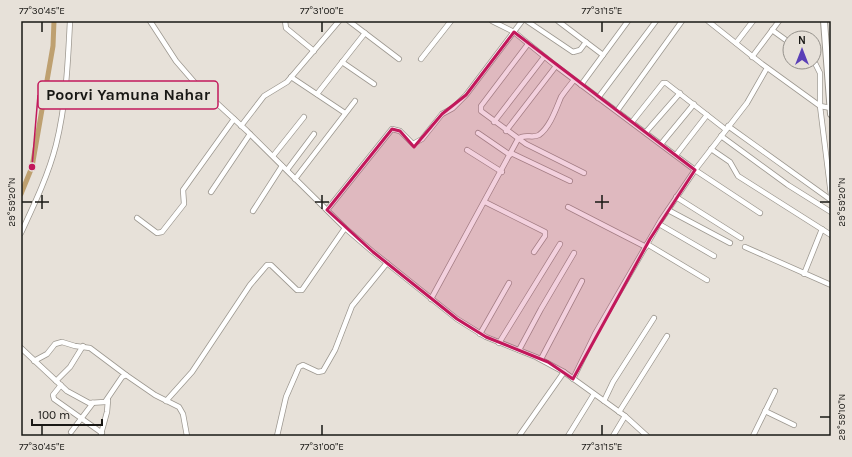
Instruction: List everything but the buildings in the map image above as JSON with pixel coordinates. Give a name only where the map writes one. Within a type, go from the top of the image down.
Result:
[{"type":"street","points":[[21,233],[44,182],[56,144],[64,94],[70,21]]},
{"type":"street","points":[[150,21],[183,70],[273,156],[345,228],[387,264],[480,334],[541,359],[564,372],[625,416],[647,436]]},
{"type":"street","points":[[285,21],[286,28],[314,51]]},
{"type":"street","points":[[241,126],[264,96],[284,85],[339,21]]},
{"type":"street","points":[[349,21],[399,59]]},
{"type":"street","points":[[421,59],[450,21]]},
{"type":"street","points":[[492,21],[514,32],[574,80],[646,132],[695,170],[760,213]]},
{"type":"street","points":[[327,210],[392,129],[400,131],[413,144],[422,139],[442,114],[453,108],[466,95],[522,21]]},
{"type":"street","points":[[527,21],[573,52],[580,50],[586,42]]},
{"type":"street","points":[[558,21],[603,55]]},
{"type":"street","points":[[581,84],[628,21]]},
{"type":"street","points":[[598,98],[656,21]]},
{"type":"street","points":[[617,111],[682,21]]},
{"type":"street","points":[[708,21],[767,68],[827,107]]},
{"type":"street","points":[[736,43],[753,21]]},
{"type":"street","points":[[752,56],[779,21]]},
{"type":"street","points":[[824,21],[831,195]]},
{"type":"street","points":[[772,30],[782,37]]},
{"type":"street","points":[[317,94],[365,33]]},
{"type":"street","points":[[528,44],[481,106],[482,113],[518,139],[584,173]]},
{"type":"street","points":[[494,122],[544,57]]},
{"type":"street","points":[[342,62],[374,84]]},
{"type":"street","points":[[506,131],[556,66]]},
{"type":"street","points":[[573,379],[595,334],[659,224],[695,170],[746,103],[767,68]]},
{"type":"street","points":[[819,70],[827,107],[831,114]]},
{"type":"street","points":[[291,77],[345,113]]},
{"type":"street","points":[[431,298],[502,172],[518,139],[524,135],[536,136],[541,133],[557,110],[562,96],[574,80]]},
{"type":"street","points":[[632,122],[663,83],[666,83],[707,115],[831,200]]},
{"type":"street","points":[[646,132],[680,93]]},
{"type":"street","points":[[295,178],[355,101]]},
{"type":"street","points":[[661,144],[694,104]]},
{"type":"street","points":[[676,155],[707,115]]},
{"type":"street","points":[[273,156],[304,117]]},
{"type":"street","points":[[137,218],[157,232],[162,232],[184,204],[183,190],[234,119]]},
{"type":"street","points":[[478,133],[511,154],[570,181]]},
{"type":"street","points":[[211,192],[250,134]]},
{"type":"street","points":[[287,170],[314,134]]},
{"type":"street","points":[[721,136],[788,185],[831,212]]},
{"type":"street","points":[[711,149],[730,162],[738,176],[831,235]]},
{"type":"street","points":[[467,150],[502,172]]},
{"type":"street","points":[[253,211],[282,166]]},
{"type":"street","points":[[676,197],[741,238]]},
{"type":"street","points":[[485,202],[545,232],[545,236],[534,252]]},
{"type":"street","points":[[568,207],[646,246],[707,280]]},
{"type":"street","points":[[668,210],[730,243]]},
{"type":"street","points":[[659,224],[714,256]]},
{"type":"street","points":[[166,401],[192,372],[250,285],[265,266],[271,265],[297,290],[302,290],[345,228]]},
{"type":"street","points":[[804,274],[822,229]]},
{"type":"street","points":[[499,343],[560,244]]},
{"type":"street","points":[[745,247],[831,285]]},
{"type":"street","points":[[519,350],[574,253]]},
{"type":"street","points":[[277,436],[286,397],[299,367],[303,365],[318,372],[322,371],[335,350],[352,306],[387,264]]},
{"type":"street","points":[[541,359],[582,281]]},
{"type":"street","points":[[480,334],[509,283]]},
{"type":"street","points":[[604,401],[613,382],[654,318]]},
{"type":"street","points":[[619,412],[667,336]]},
{"type":"street","points":[[34,361],[47,354],[58,342],[90,348],[126,375],[166,401],[178,406],[182,410],[187,436]]},
{"type":"street","points":[[83,346],[58,383],[54,394],[54,399],[101,435],[107,412],[108,400],[122,377],[126,375]]},
{"type":"street","points":[[21,348],[58,383],[81,399],[93,404],[108,400]]},
{"type":"street","points":[[520,436],[564,372]]},
{"type":"street","points":[[752,436],[774,391]]},
{"type":"street","points":[[568,436],[594,394]]},
{"type":"street","points":[[71,432],[93,404]]},
{"type":"street","points":[[765,411],[794,425]]},
{"type":"street","points":[[613,436],[625,416]]},
{"type":"highlighted area","points":[[514,32],[695,170],[650,239],[573,379],[548,362],[486,337],[457,319],[373,252],[327,210],[392,129],[400,131],[414,147],[442,114],[466,95]]},
{"type":"waterway","points":[[21,194],[32,167],[53,46],[54,21]]},
{"type":"place","name":"Poorvi Yamuna Nahar","points":[[32,167]]}]
